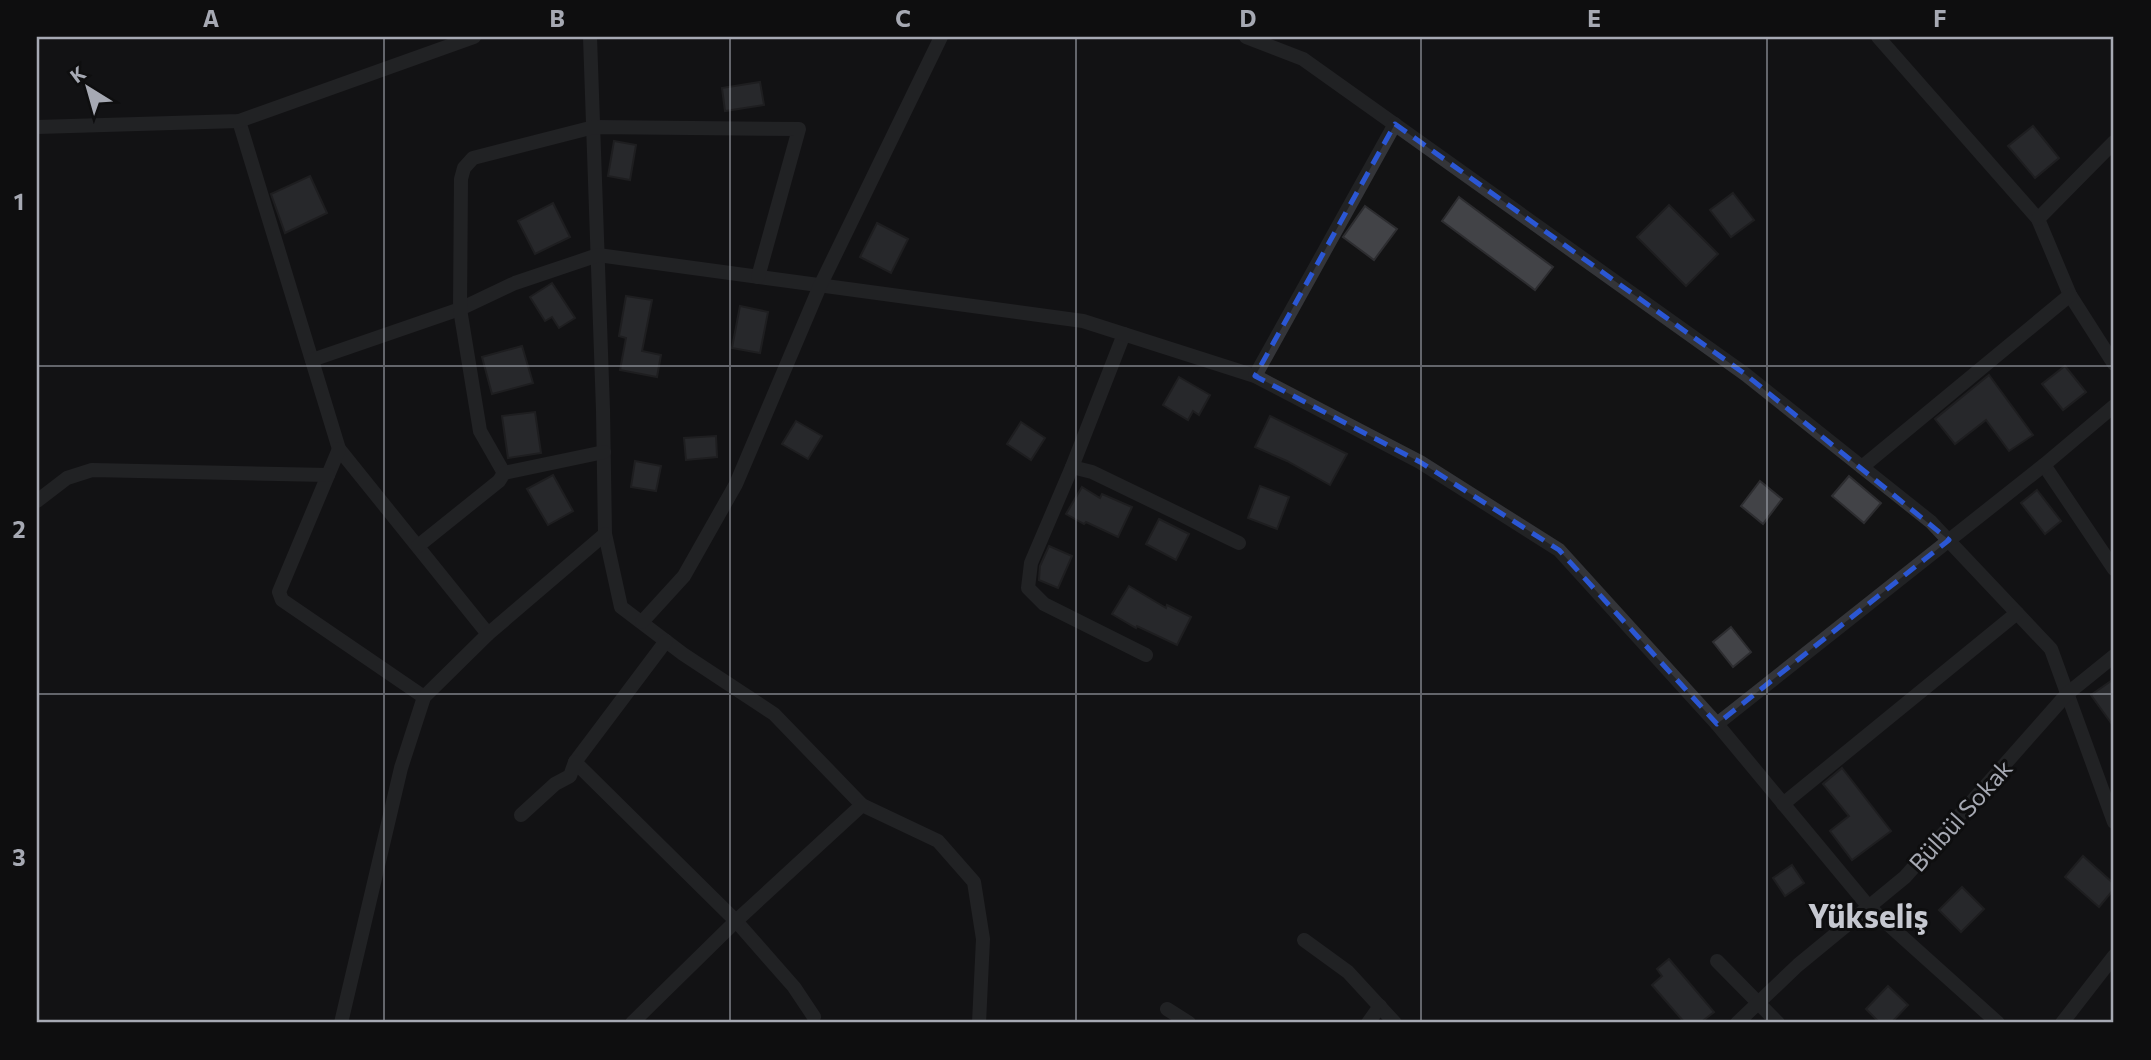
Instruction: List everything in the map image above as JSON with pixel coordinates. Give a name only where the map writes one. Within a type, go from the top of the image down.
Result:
[{"type":"street","points":[[37,127],[239,121],[474,37]]},
{"type":"street","points":[[590,37],[605,534],[621,607],[666,641],[774,713],[862,804],[939,841],[974,882],[983,939],[979,1023]]},
{"type":"street","points":[[642,622],[684,576],[736,484],[820,286],[941,37]]},
{"type":"street","points":[[1246,37],[1303,59],[1395,124],[1745,374],[1931,522],[2051,649],[2114,822]]},
{"type":"street","points":[[1878,37],[2038,219],[2070,295],[2114,364]]},
{"type":"street","points":[[239,121],[339,449],[488,634]]},
{"type":"street","points":[[1255,376],[1395,124]]},
{"type":"street","points":[[504,473],[480,431],[460,309],[461,179],[464,168],[473,158],[594,127],[799,129],[758,277]]},
{"type":"street","points":[[2038,219],[2114,142]]},
{"type":"street","points":[[312,360],[460,309],[515,284],[598,255],[1083,321],[1255,376],[1419,462],[1559,550],[1717,724],[1869,906],[1998,1023]]},
{"type":"street","points":[[1862,467],[2070,295]]},
{"type":"street","points":[[1124,334],[1031,563],[1028,588],[1045,604],[1146,655]]},
{"type":"street","points":[[1717,724],[2114,406]]},
{"type":"street","points":[[339,449],[279,592],[282,600],[424,697]]},
{"type":"street","points":[[418,546],[499,481],[504,473],[604,452]]},
{"type":"street","points":[[2043,465],[2114,569]]},
{"type":"street","points":[[1072,467],[1092,472],[1239,542]]},
{"type":"street","points":[[37,501],[67,478],[92,470],[328,475]]},
{"type":"street","points":[[341,1023],[401,768],[424,697],[488,634],[605,534]]},
{"type":"street","points":[[1783,804],[2017,613]]},
{"type":"street","points":[[521,815],[555,784],[570,776],[575,762],[666,641]]},
{"type":"street","name":"Bülbül Sokak","points":[[1737,1023],[1798,965],[1905,877],[2067,694],[2114,656]]},
{"type":"street","points":[[575,762],[736,921],[794,987],[814,1017]]},
{"type":"street","points":[[632,1023],[736,921],[862,804]]},
{"type":"street","points":[[1304,940],[1348,972],[1395,1023]]},
{"type":"street","points":[[2062,1023],[2114,956]]},
{"type":"street","points":[[1717,961],[1778,1023]]},
{"type":"street","points":[[1368,1023],[1380,1006]]},
{"type":"street","points":[[1167,1009],[1189,1023]]},
{"type":"highlighted area","points":[[1395,124],[1745,374],[1949,540],[1717,724],[1559,550],[1420,462],[1255,376]]},
{"type":"building","points":[[760,82],[764,105],[725,111],[722,88]]},
{"type":"building","points":[[2033,126],[2059,158],[2035,178],[2008,146]]},
{"type":"building","points":[[614,141],[636,145],[630,180],[608,176]]},
{"type":"building","points":[[310,176],[327,213],[285,233],[271,194]]},
{"type":"building","points":[[1733,193],[1754,220],[1731,237],[1710,210]]},
{"type":"building","points":[[1459,197],[1553,267],[1535,290],[1442,221]]},
{"type":"building","points":[[553,203],[570,237],[535,254],[518,221]]},
{"type":"building","points":[[1669,205],[1718,254],[1686,286],[1637,237]]},
{"type":"building","points":[[1365,206],[1397,229],[1374,260],[1343,237]]},
{"type":"building","points":[[877,223],[908,239],[891,273],[860,257]]},
{"type":"building","points":[[552,283],[575,318],[559,328],[552,317],[545,321],[530,297]]},
{"type":"building","points":[[626,296],[652,300],[642,351],[661,355],[657,377],[620,370],[626,338],[619,336]]},
{"type":"building","points":[[740,306],[768,312],[760,353],[732,348]]},
{"type":"building","points":[[522,346],[533,383],[492,394],[482,357]]},
{"type":"building","points":[[2065,366],[2086,392],[2063,410],[2042,384]]},
{"type":"building","points":[[1989,375],[2033,435],[2009,451],[1986,420],[1955,444],[1935,419]]},
{"type":"building","points":[[1179,377],[1210,395],[1199,415],[1193,411],[1188,420],[1163,405]]},
{"type":"building","points":[[535,412],[541,453],[508,458],[502,416]]},
{"type":"building","points":[[1270,416],[1347,454],[1330,485],[1255,447]]},
{"type":"building","points":[[796,421],[822,436],[808,459],[782,444]]},
{"type":"building","points":[[1021,422],[1045,438],[1031,460],[1007,444]]},
{"type":"building","points":[[716,436],[717,457],[686,460],[684,438]]},
{"type":"building","points":[[635,461],[661,466],[656,491],[631,487]]},
{"type":"building","points":[[553,475],[573,511],[548,525],[527,489]]},
{"type":"building","points":[[1849,476],[1881,503],[1864,523],[1832,496]]},
{"type":"building","points":[[1760,481],[1782,499],[1763,524],[1741,506]]},
{"type":"building","points":[[1260,486],[1289,497],[1277,529],[1248,518]]},
{"type":"building","points":[[1082,487],[1100,498],[1102,494],[1132,507],[1118,537],[1066,514]]},
{"type":"building","points":[[2037,490],[2061,521],[2045,534],[2021,503]]},
{"type":"building","points":[[1159,519],[1189,534],[1176,560],[1146,544]]},
{"type":"building","points":[[1049,546],[1072,556],[1058,588],[1039,580],[1040,566]]},
{"type":"building","points":[[1129,586],[1166,608],[1167,605],[1191,617],[1177,645],[1137,626],[1136,628],[1112,614]]},
{"type":"building","points":[[1731,627],[1751,652],[1733,667],[1713,642]]},
{"type":"building","points":[[2114,679],[2114,727],[2091,695]]},
{"type":"building","points":[[1842,768],[1891,831],[1852,860],[1830,831],[1849,816],[1823,784]]},
{"type":"building","points":[[2083,856],[2114,884],[2114,889],[2099,907],[2065,877]]},
{"type":"building","points":[[1792,865],[1804,883],[1785,896],[1773,878]]},
{"type":"building","points":[[1962,887],[1984,909],[1961,932],[1939,910]]},
{"type":"building","points":[[1669,959],[1714,1012],[1700,1023],[1685,1023],[1652,985],[1662,976],[1657,969]]},
{"type":"building","points":[[1888,986],[1908,1005],[1891,1023],[1880,1023],[1866,1009]]},
{"type":"district","name":"Yükseliş","points":[[1868,915]]}]
